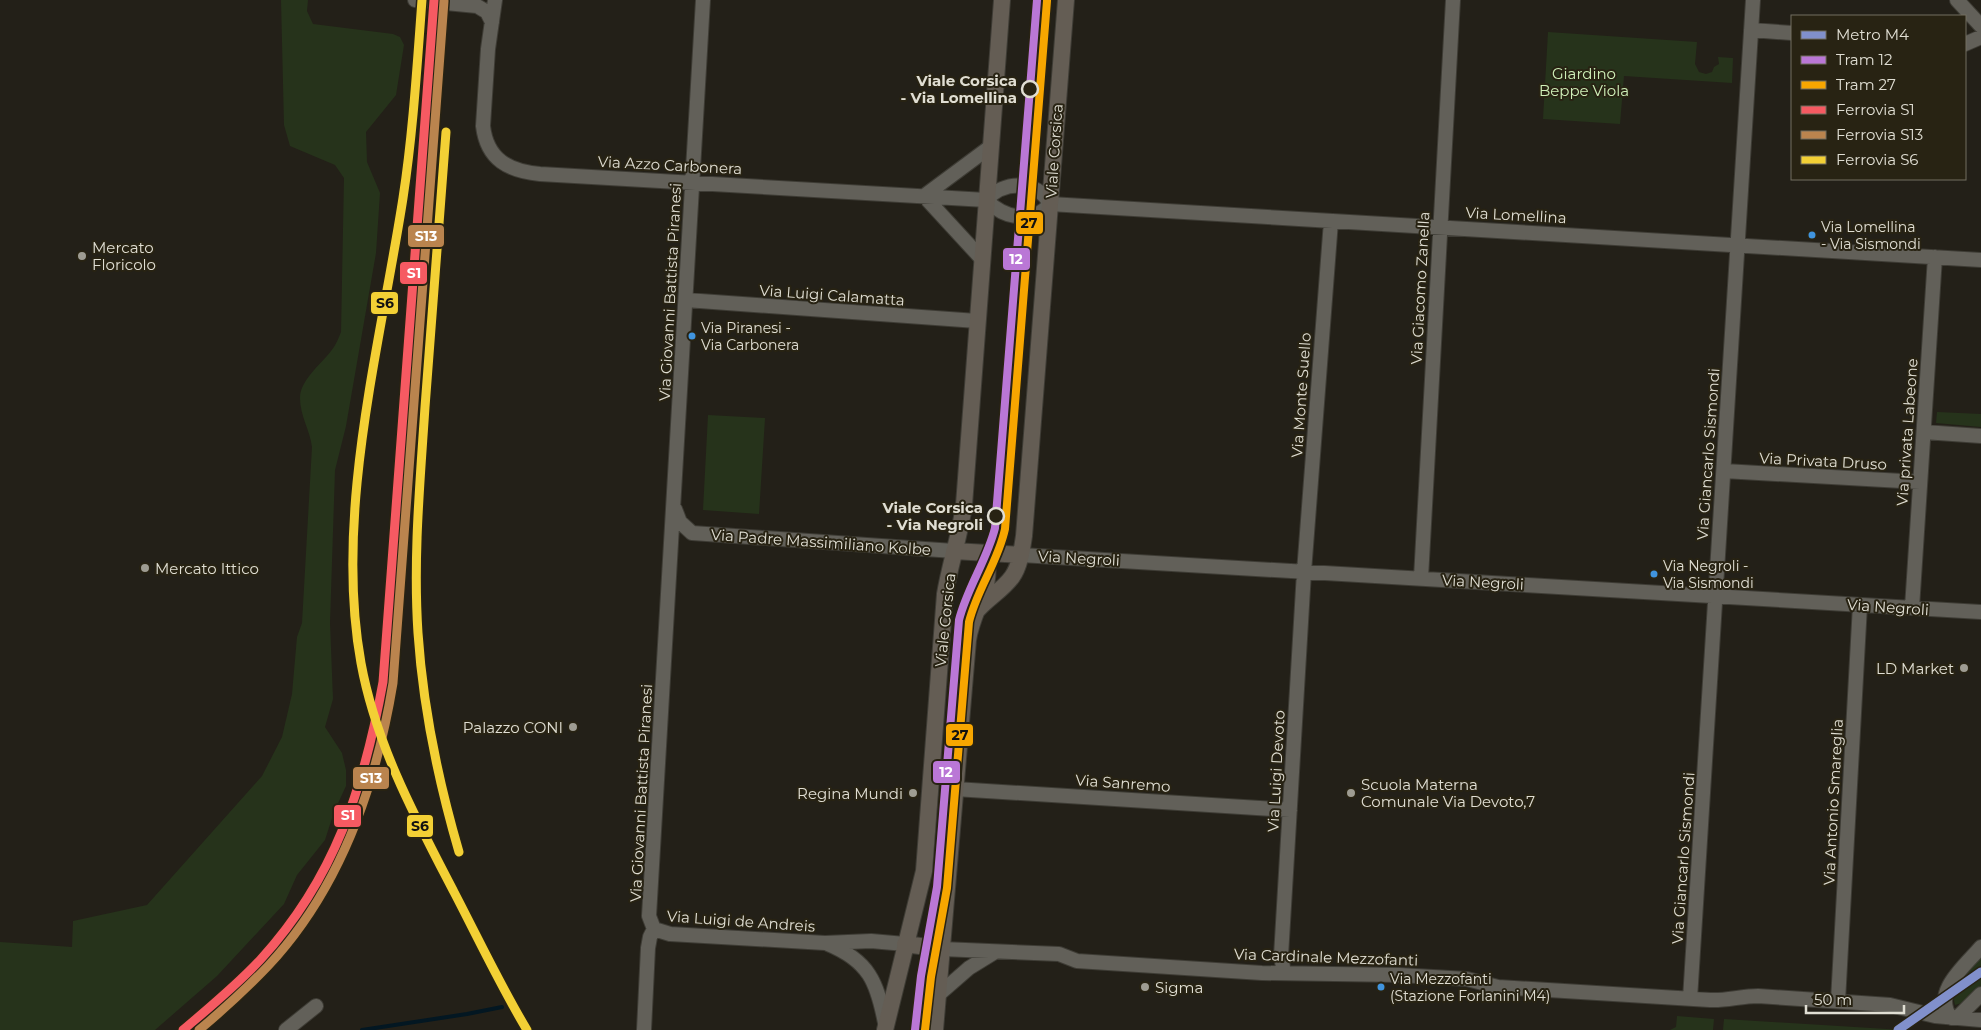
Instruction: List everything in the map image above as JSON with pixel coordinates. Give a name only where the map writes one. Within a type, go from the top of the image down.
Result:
[{"type":"main road","name":"Viale Corsica","points":[[885,1026],[924,871],[945,594],[954,551],[961,531],[964,505],[981,258],[1002,0]]},
{"type":"main road","name":"Viale Corsica","points":[[975,613],[984,601],[1011,580],[1021,555],[1024,536],[1066,0]]},
{"type":"main road","name":"Via Padre Massimiliano Kolbe","points":[[954,551],[986,553]]},
{"type":"main road","name":"Viale Corsica","points":[[938,994],[968,640],[970,624],[988,579],[986,553]]},
{"type":"main road","name":"Via Negroli","points":[[986,553],[1021,555]]},
{"type":"main road","points":[[905,944],[942,949]]},
{"type":"main road","points":[[936,1030],[938,994]]},
{"type":"street","points":[[415,0],[474,5],[482,8],[490,16],[492,22]]},
{"type":"street","name":"Via Azzo Carbonera","points":[[495,0],[488,50],[484,136],[492,152],[514,170],[535,174],[986,200]]},
{"type":"street","name":"Via Giovanni Battista Piranesi","points":[[644,1030],[648,948],[654,929],[650,916],[703,0]]},
{"type":"street","name":"Via Giacomo Zanella","points":[[1421,578],[1453,0]]},
{"type":"street","name":"Via Giancarlo Sismondi","points":[[1690,999],[1753,0]]},
{"type":"street","points":[[1957,0],[1981,26]]},
{"type":"street","points":[[460,4],[475,12],[482,19],[487,32],[488,50]]},
{"type":"street","points":[[1751,30],[1791,33]]},
{"type":"street","points":[[1966,44],[1981,37]]},
{"type":"street","points":[[981,258],[924,196],[990,147]]},
{"type":"street","points":[[1020,185],[1036,190],[1045,196],[1050,204],[1043,211],[1034,215],[1017,217],[1002,213],[986,200],[1001,188],[1020,185]]},
{"type":"street","name":"Via Lomellina","points":[[1050,204],[1981,260]]},
{"type":"street","name":"Via Monte Suello","points":[[1304,572],[1331,221]]},
{"type":"street","name":"Via privata Labeone","points":[[1912,608],[1935,257]]},
{"type":"street","name":"Via Luigi Calamatta","points":[[686,300],[977,321]]},
{"type":"street","points":[[1924,432],[1981,436]]},
{"type":"street","name":"Via Privata Druso","points":[[1724,471],[1920,482]]},
{"type":"street","name":"Via Padre Massimiliano Kolbe","points":[[674,506],[680,522],[692,533],[954,551]]},
{"type":"street","points":[[671,555],[679,539],[692,533]]},
{"type":"street","name":"Via Negroli","points":[[1021,555],[1981,612]]},
{"type":"street","name":"Via Luigi Devoto","points":[[1284,973],[1282,956],[1304,572]]},
{"type":"street","name":"Via Antonio Smareglia","points":[[1838,1001],[1860,605]]},
{"type":"street","name":"Via Sanremo","points":[[955,789],[1290,810]]},
{"type":"street","name":"Via Luigi de Andreis","points":[[654,929],[670,934],[825,943],[871,941],[905,944]]},
{"type":"street","points":[[825,943],[845,951],[869,973],[877,987],[885,1026]]},
{"type":"street","points":[[1981,947],[1945,992],[1946,1010],[1954,1018],[1981,994]]},
{"type":"street","name":"Via Cardinale Mezzofanti","points":[[942,949],[1059,954],[1077,961],[1284,973],[1399,974],[1467,979],[1498,987],[1690,999],[1726,1000],[1752,996],[1838,1001],[1895,1005],[1920,1013],[1981,1020]]},
{"type":"street","points":[[938,994],[969,968],[998,950]]},
{"type":"street","points":[[286,1030],[316,1006]]},
{"type":"green space","points":[[281,0],[308,0],[307,11],[313,24],[393,34],[400,37],[404,45],[396,95],[366,132],[367,162],[380,193],[376,253],[346,426],[335,470],[330,623],[333,699],[325,727],[342,753],[346,770],[346,786],[334,812],[325,840],[297,875],[284,904],[217,976],[155,1030],[0,1030],[0,942],[72,947],[73,921],[147,905],[262,776],[282,737],[292,694],[297,637],[302,623],[312,447],[300,405],[300,398],[301,391],[308,377],[330,353],[341,332],[344,178],[335,165],[290,146],[284,125]]},
{"type":"green space","name":"Giardino Beppe Viola","points":[[1548,32],[1697,42],[1695,64],[1699,72],[1706,74],[1712,72],[1714,67],[1719,64],[1718,57],[1733,58],[1732,83],[1624,76],[1620,124],[1543,119]]},
{"type":"green space","points":[[1937,412],[1981,414],[1981,427],[1936,423]]},
{"type":"green space","points":[[708,415],[765,418],[759,514],[703,510]]},
{"type":"green space","points":[[1981,957],[1981,986],[1966,1000],[1955,1005],[1954,998],[1957,984]]},
{"type":"green space","points":[[1677,1016],[1714,1019],[1713,1030],[1670,1030],[1676,1027]]},
{"type":"green space","points":[[1724,1019],[1903,1030],[1723,1030]]},
{"type":"waterway","points":[[362,1030],[502,1007]]},
{"type":"metro line","name":"M4","points":[[1898,1030],[1981,972]]},
{"type":"tram line","name":"12","points":[[915,1030],[921,976],[937,887],[959,620],[995,528],[1037,0]]},
{"type":"tram line","name":"27","points":[[925,1030],[931,977],[947,888],[969,622],[977,598],[998,553],[1005,529],[1047,1]]},
{"type":"rail line","name":"S6","points":[[422,0],[403,198],[372,371],[356,490],[353,549],[354,607],[361,663],[368,693],[387,752],[426,837],[498,979],[527,1030]]},
{"type":"rail line","name":"S1","points":[[183,1030],[252,969],[287,928],[309,896],[343,830],[366,758],[383,682],[434,0]]},
{"type":"rail line","name":"S13","points":[[199,1030],[268,966],[294,936],[316,903],[352,834],[377,760],[393,683],[444,1]]},
{"type":"rail line","name":"S6","points":[[446,132],[419,492],[416,577],[420,661],[432,744],[459,852]]},
{"type":"place","name":"Viale Corsica - Via Lomellina","points":[[1030,89]]},
{"type":"place","name":"Via Lomellina - Via Sismondi","points":[[1812,235]]},
{"type":"place","name":"Mercato Floricolo","points":[[82,256]]},
{"type":"place","name":"Via Piranesi - Via Carbonera","points":[[692,336]]},
{"type":"place","name":"Viale Corsica - Via Negroli","points":[[996,516]]},
{"type":"place","name":"Mercato Ittico","points":[[145,568]]},
{"type":"place","name":"Via Negroli - Via Sismondi","points":[[1654,574]]},
{"type":"place","name":"LD Market","points":[[1964,668]]},
{"type":"place","name":"Palazzo CONI","points":[[573,727]]},
{"type":"place","name":"Regina Mundi","points":[[913,793]]},
{"type":"place","name":"Scuola Materna Comunale Via Devoto,7","points":[[1351,793]]},
{"type":"place","name":"Sigma","points":[[1145,987]]},
{"type":"place","name":"Via Mezzofanti (Stazione Forlanini M4)","points":[[1381,987]]}]
